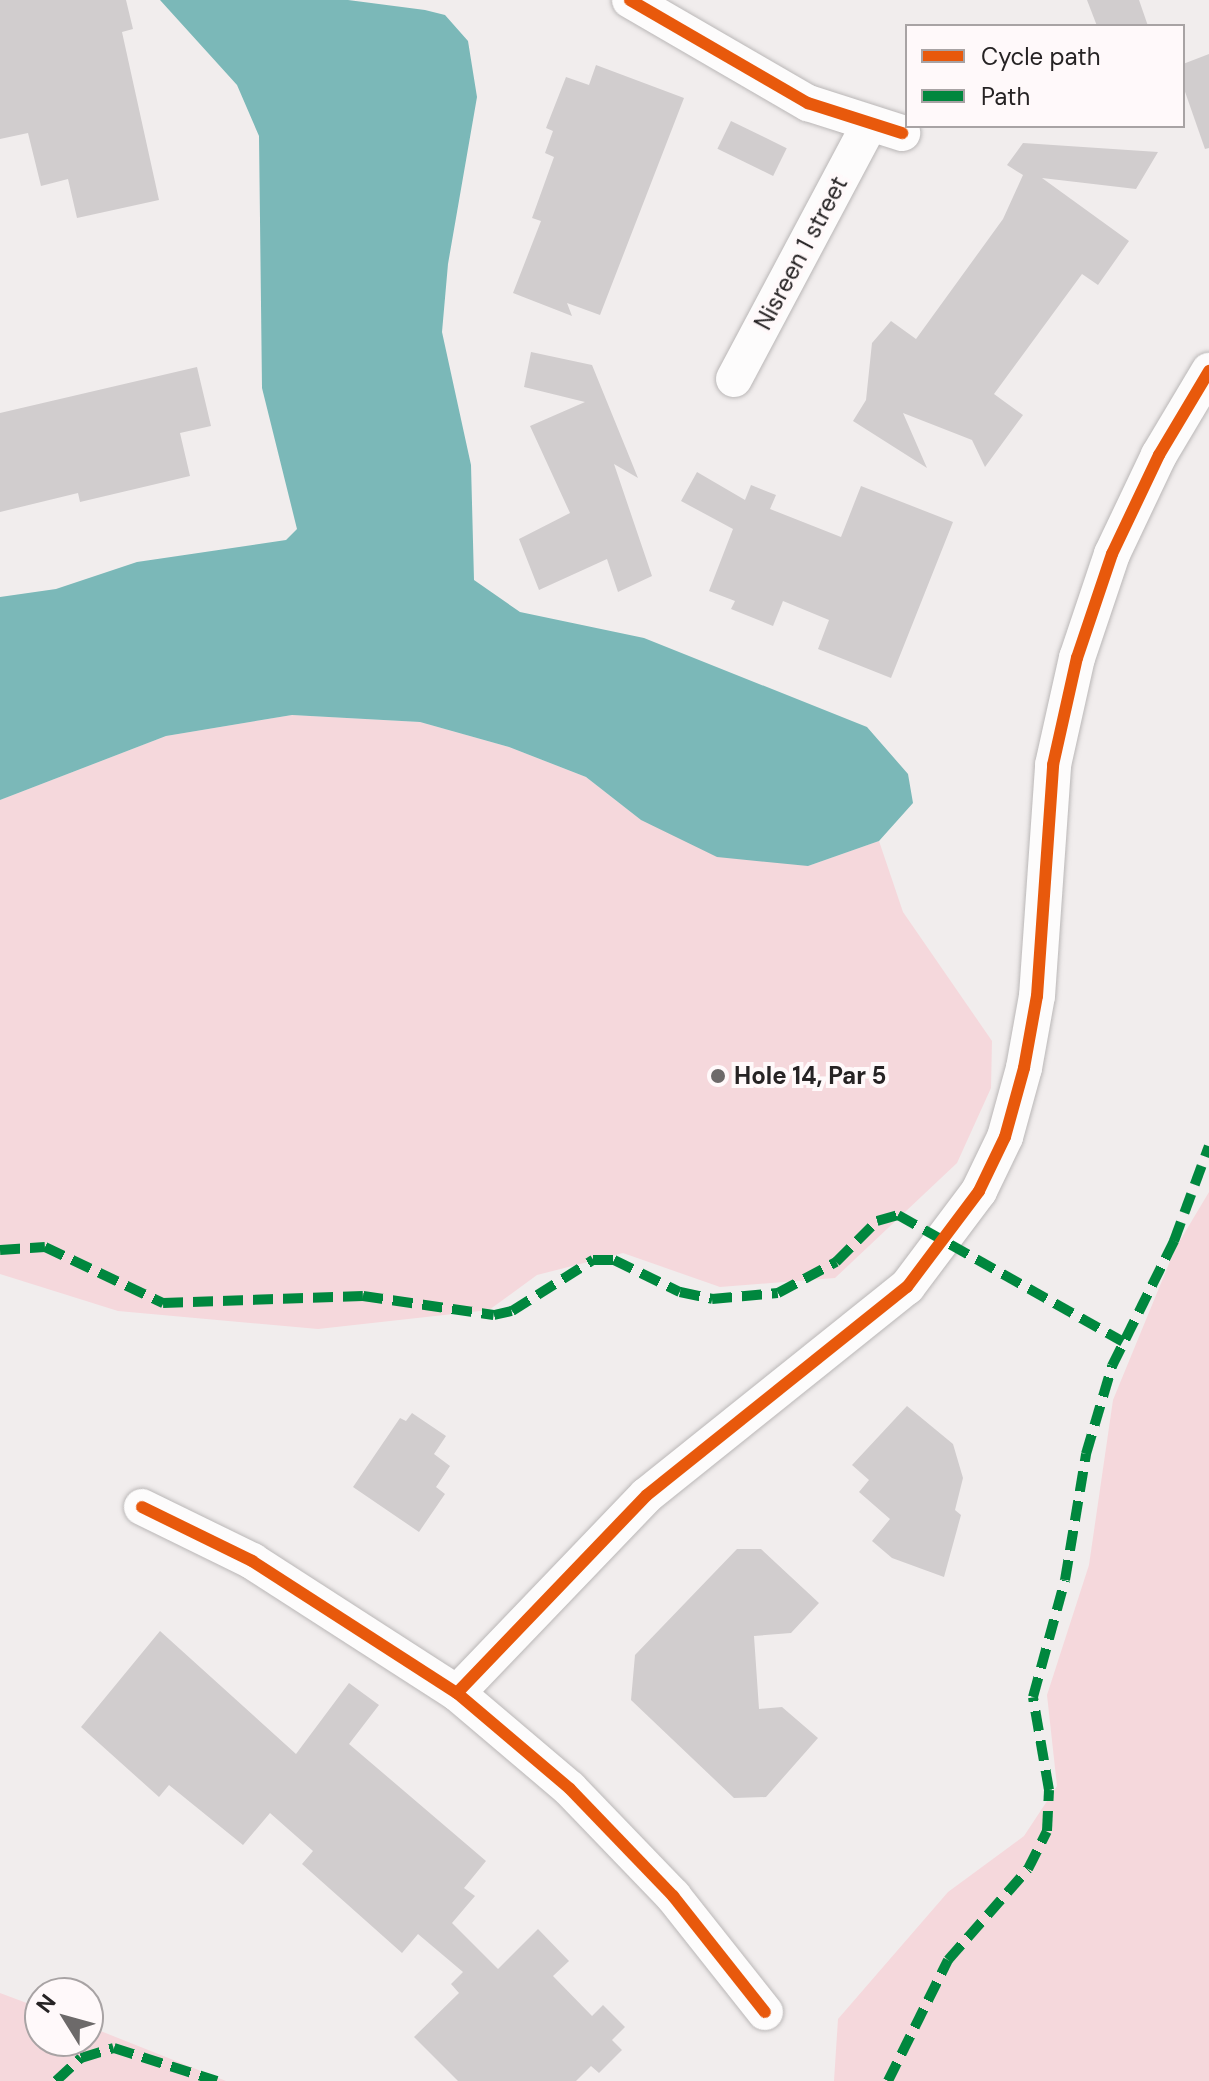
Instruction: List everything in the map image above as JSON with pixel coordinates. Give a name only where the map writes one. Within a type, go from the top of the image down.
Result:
[{"type":"street","name":"Nisreen 1 street","points":[[630,0],[808,103],[885,130],[734,379]]},
{"type":"street","points":[[457,1693],[647,1495],[907,1287],[979,1191],[1005,1137],[1024,1068],[1037,996],[1053,765],[1077,658],[1112,554],[1159,455],[1209,371]]},
{"type":"street","points":[[142,1507],[304,1591],[457,1693],[622,1842],[673,1896],[765,2012]]},
{"type":"shaded area","points":[[292,715],[420,722],[509,747],[586,777],[641,820],[808,866],[879,841],[903,912],[992,1041],[991,1088],[957,1163],[835,1278],[720,1287],[623,1253],[537,1275],[489,1310],[318,1329],[118,1311],[0,1274],[0,800],[166,736]]},
{"type":"shaded area","points":[[1209,1192],[1209,2081],[834,2081],[838,2019],[948,1892],[1024,1836],[1057,1786],[1047,1695],[1089,1565],[1113,1400],[1175,1249]]},
{"type":"shaded area","points":[[0,1993],[24,2002],[24,2057],[104,2057],[104,2032],[226,2081],[0,2081]]},
{"type":"water","points":[[160,0],[348,0],[425,10],[445,15],[468,41],[477,97],[448,264],[442,332],[471,465],[474,580],[520,612],[644,638],[867,727],[908,774],[913,803],[879,841],[808,866],[717,857],[641,820],[586,777],[509,747],[420,722],[292,715],[166,736],[0,800],[0,597],[56,589],[137,562],[286,540],[297,529],[262,388],[259,136],[237,85]]},
{"type":"building","points":[[0,0],[126,0],[133,29],[122,32],[159,200],[77,218],[68,179],[41,186],[28,133],[0,139]]},
{"type":"building","points":[[1087,0],[1139,0],[1147,24],[1096,24]]},
{"type":"building","points":[[1209,54],[1209,148],[1205,149],[1185,92],[1185,63]]},
{"type":"building","points":[[596,65],[684,98],[600,315],[567,303],[572,316],[513,293],[541,221],[532,218],[554,157],[545,153],[553,131],[546,128],[566,77],[589,85]]},
{"type":"building","points":[[731,121],[787,148],[773,176],[717,149]]},
{"type":"building","points":[[1023,143],[1158,152],[1136,189],[1042,178],[1129,241],[1098,285],[1082,274],[994,394],[1023,415],[985,467],[972,440],[903,413],[927,468],[853,421],[866,400],[872,343],[891,321],[916,339],[1003,219],[1023,175],[1007,165]]},
{"type":"building","points":[[531,352],[592,365],[638,478],[614,464],[652,576],[618,592],[607,559],[539,590],[519,539],[570,513],[530,426],[585,402],[524,387]]},
{"type":"building","points":[[197,367],[211,426],[180,433],[190,476],[80,502],[78,493],[0,512],[0,413]]},
{"type":"building","points":[[697,472],[745,500],[751,485],[776,495],[770,509],[841,537],[861,486],[953,522],[891,678],[818,649],[829,620],[783,601],[773,626],[731,609],[735,601],[709,591],[733,529],[681,501]]},
{"type":"building","points":[[907,1406],[953,1444],[963,1478],[955,1510],[961,1515],[944,1577],[892,1558],[872,1541],[890,1519],[859,1492],[869,1480],[852,1465]]},
{"type":"building","points":[[412,1413],[446,1436],[434,1454],[450,1466],[436,1487],[445,1494],[419,1532],[353,1487],[400,1418],[406,1421]]},
{"type":"building","points":[[737,1549],[761,1549],[819,1603],[791,1633],[754,1636],[759,1709],[782,1707],[818,1738],[766,1797],[734,1798],[631,1700],[635,1655]]},
{"type":"building","points":[[160,1631],[296,1754],[349,1683],[379,1705],[349,1744],[486,1861],[464,1888],[475,1896],[452,1923],[498,1969],[538,1929],[569,1961],[553,1976],[592,2016],[603,2005],[625,2027],[612,2040],[622,2050],[599,2073],[591,2066],[576,2081],[458,2081],[414,2037],[459,1993],[451,1984],[463,1972],[418,1934],[402,1953],[302,1864],[313,1851],[270,1813],[243,1845],[169,1785],[159,1797],[81,1727]]},
{"type":"marked path","points":[[888,2081],[948,1960],[1028,1869],[1047,1831],[1049,1790],[1033,1697],[1065,1580],[1086,1454],[1112,1366],[1174,1241],[1209,1146]]},
{"type":"marked path","points":[[0,1250],[45,1247],[163,1303],[363,1296],[494,1315],[512,1311],[593,1260],[614,1260],[680,1292],[712,1299],[778,1293],[836,1262],[877,1221],[898,1215],[1123,1342]]},
{"type":"marked path","points":[[56,2081],[81,2058],[114,2048],[217,2081]]},
{"type":"cycle path","points":[[630,0],[808,103],[902,133]]},
{"type":"cycle path","points":[[457,1693],[647,1495],[907,1287],[979,1191],[1005,1137],[1024,1068],[1037,996],[1053,765],[1077,658],[1112,554],[1159,455],[1209,371]]},
{"type":"cycle path","points":[[142,1507],[252,1561],[457,1693],[570,1789],[673,1896],[765,2012]]},
{"type":"place","name":"Hole 14, Par 5","points":[[718,1076]]}]
